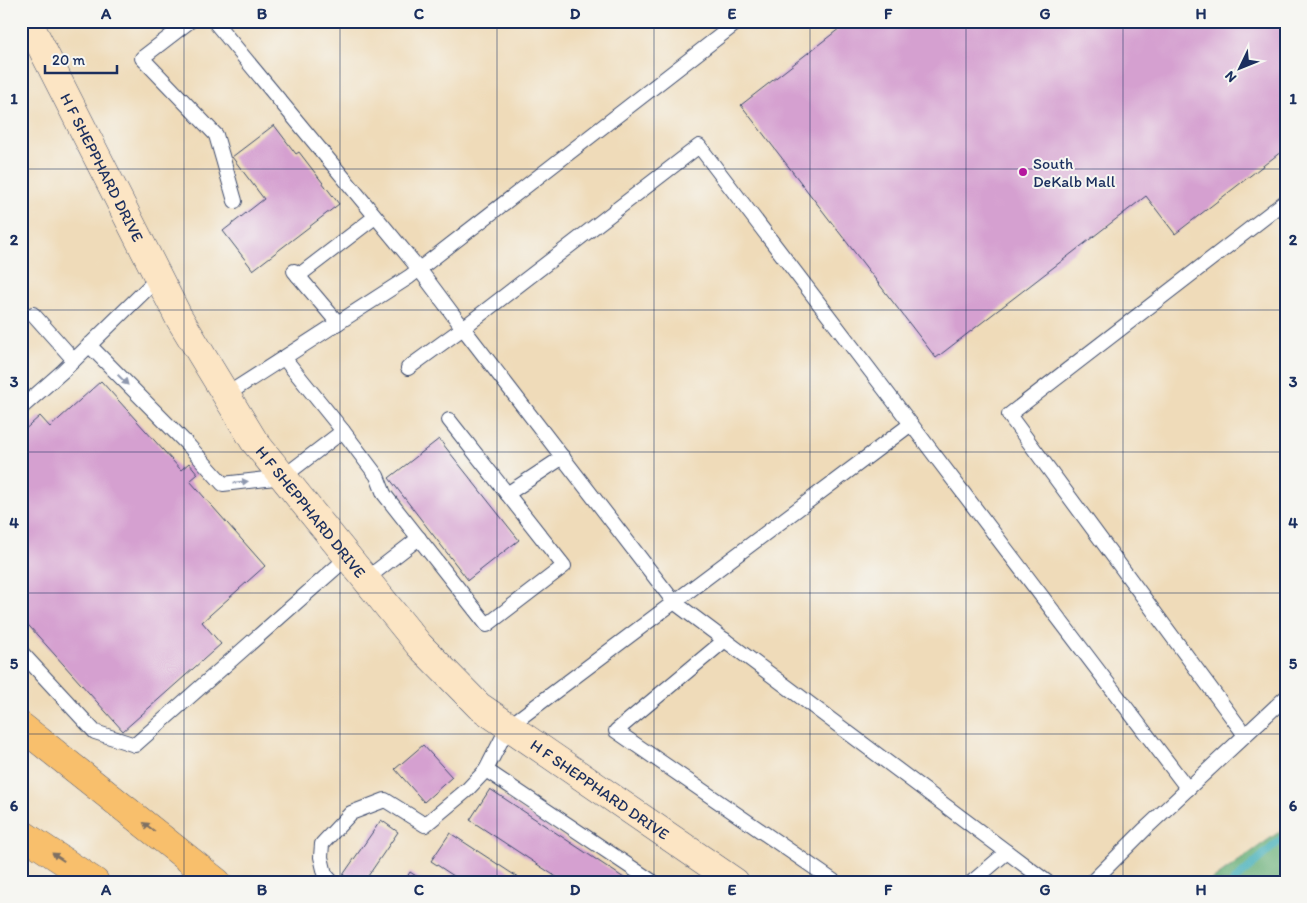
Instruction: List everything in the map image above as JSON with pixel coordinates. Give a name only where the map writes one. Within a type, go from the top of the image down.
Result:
[{"type":"highway","points":[[21,726],[217,882]]},
{"type":"highway","points":[[21,833],[95,882]]},
{"type":"street","name":"H F SHEPPHARD DRIVE","points":[[28,21],[178,316],[254,441],[419,645],[479,706],[735,882]]},
{"type":"lane","points":[[190,21],[142,58],[216,135],[235,201]]},
{"type":"lane","points":[[214,21],[419,269],[674,602],[1047,882]]},
{"type":"lane","points":[[226,395],[409,277],[739,21]]},
{"type":"lane","points":[[408,368],[464,328],[698,146],[1188,789]]},
{"type":"lane","points":[[1245,735],[1009,414],[1286,201]]},
{"type":"lane","points":[[338,323],[296,273],[375,217]]},
{"type":"lane","points":[[21,408],[74,360],[158,278]]},
{"type":"lane","points":[[32,314],[74,360]]},
{"type":"lane","points":[[89,345],[189,446],[222,484],[284,477],[343,431]]},
{"type":"lane","points":[[284,358],[343,431],[377,476],[384,494],[487,625],[564,566],[449,420]]},
{"type":"lane","points":[[332,882],[325,874],[321,857],[322,844],[351,813],[385,800],[426,825],[467,790],[486,770],[508,727],[910,424]]},
{"type":"lane","points":[[507,494],[563,457]]},
{"type":"lane","points":[[366,579],[419,538]]},
{"type":"lane","points":[[21,652],[95,732],[135,745],[348,557]]},
{"type":"lane","points":[[725,640],[616,731],[835,882]]},
{"type":"lane","points":[[1092,882],[1286,697]]},
{"type":"lane","points":[[486,770],[654,882]]},
{"type":"lane","points":[[972,882],[1007,852]]},
{"type":"green space","points":[[1286,827],[1286,882],[1209,882]]},
{"type":"building","name":"South DeKalb Mall","points":[[849,21],[1286,21],[1286,148],[1175,234],[1146,196],[936,358],[741,105]]},
{"type":"building","points":[[274,125],[296,154],[299,152],[339,204],[253,270],[223,231],[264,199],[232,157]]},
{"type":"building","points":[[101,381],[181,470],[189,463],[198,474],[190,481],[265,566],[202,622],[221,644],[123,731],[21,617],[21,433],[40,416],[50,427]]},
{"type":"building","points":[[439,439],[519,540],[468,580],[389,478]]},
{"type":"building","points":[[423,745],[452,777],[424,802],[395,769]]},
{"type":"building","points":[[490,789],[630,882],[564,882],[470,820]]},
{"type":"building","points":[[381,820],[398,832],[364,882],[353,882],[343,875]]},
{"type":"building","points":[[450,833],[525,882],[463,882],[431,861]]},
{"type":"building","points":[[410,872],[425,882],[404,882]]},
{"type":"waterway","points":[[1233,882],[1286,835]]},
{"type":"place","name":"South DeKalb Mall","points":[[1023,172]]}]
